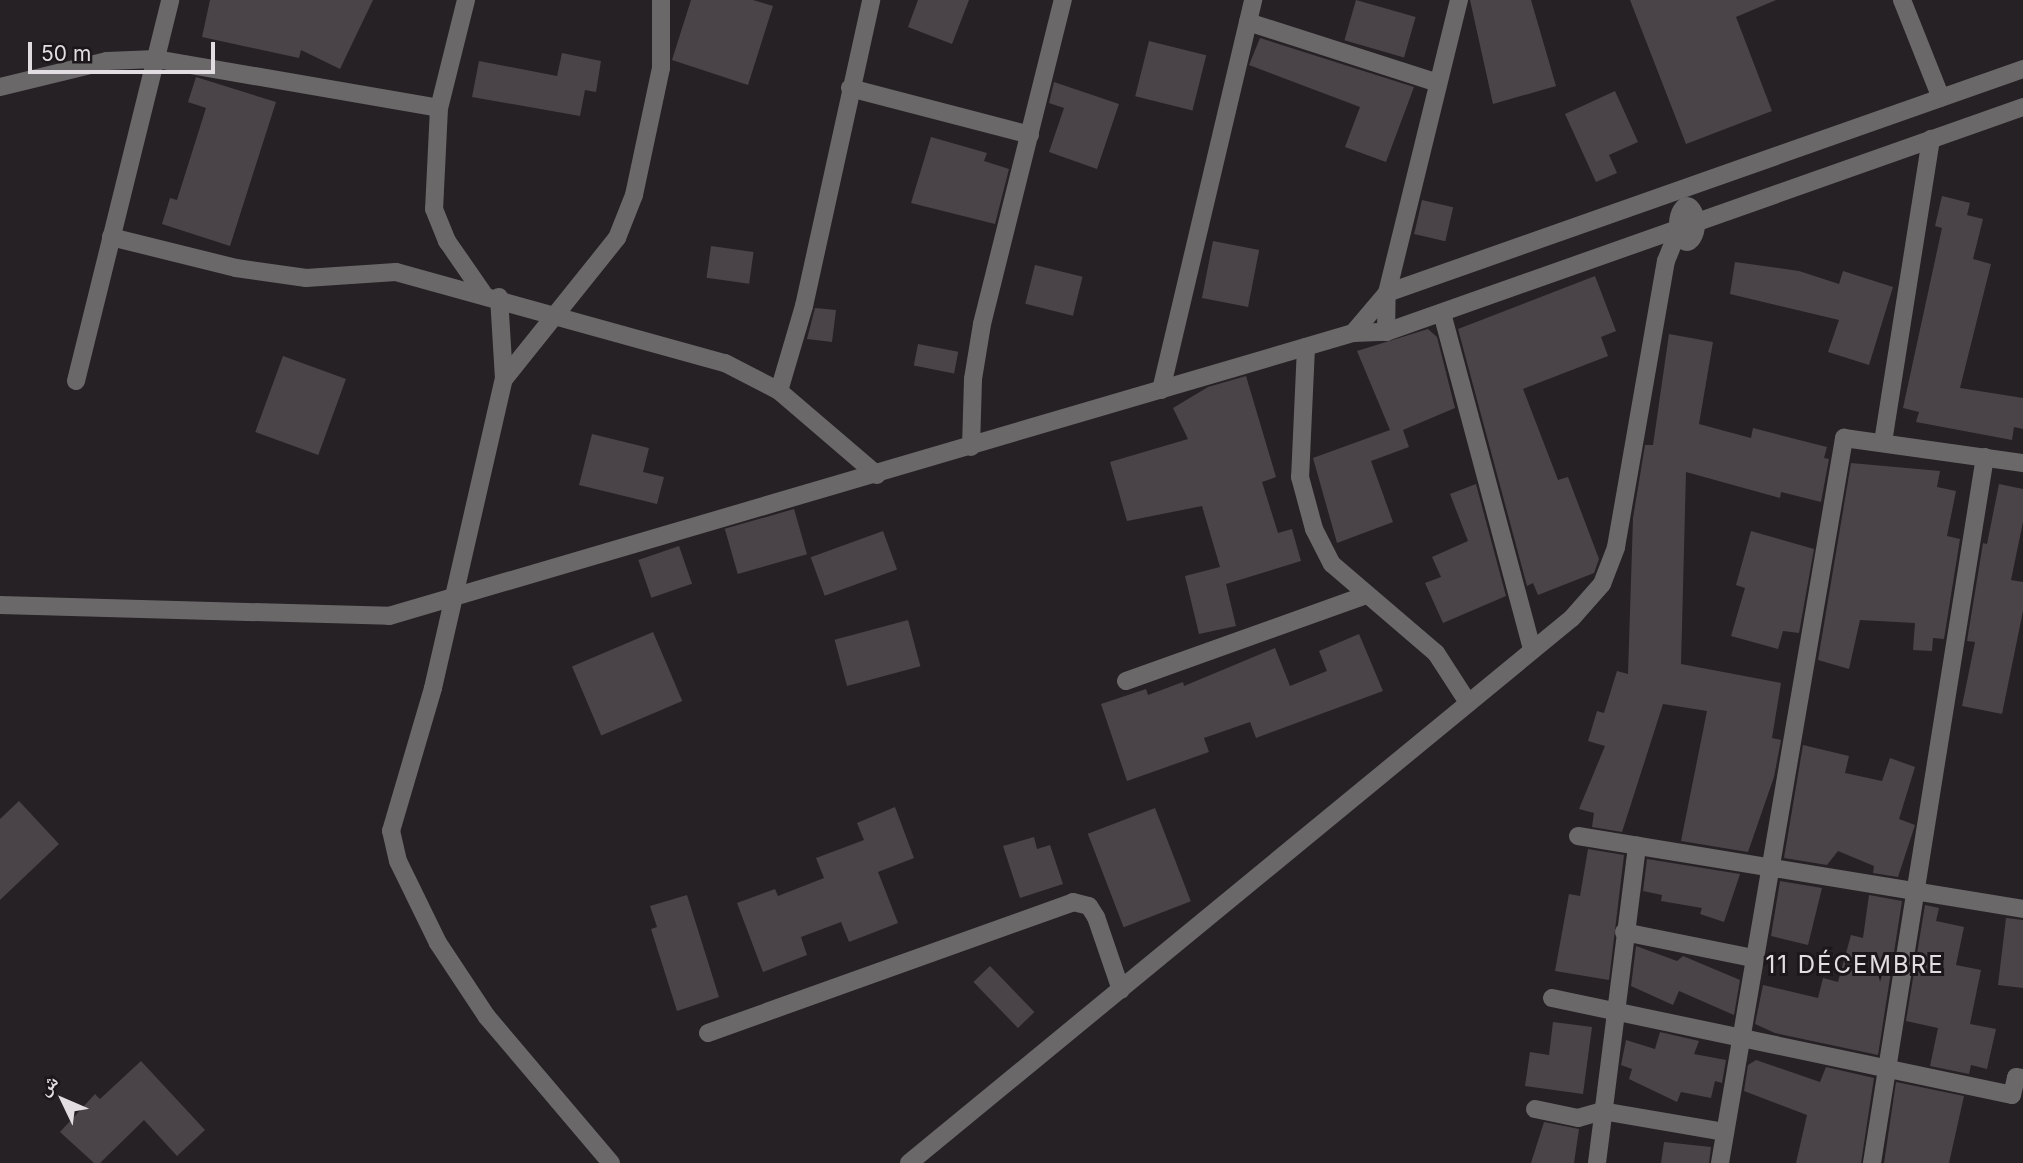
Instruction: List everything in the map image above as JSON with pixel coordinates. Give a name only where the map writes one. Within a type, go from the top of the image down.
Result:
[{"type":"street","points":[[76,381],[170,0]]},
{"type":"street","points":[[466,0],[439,107],[434,209],[447,241],[491,295],[504,379],[433,688],[395,807],[391,831],[398,861],[438,943],[487,1017],[611,1163]]},
{"type":"street","points":[[504,379],[559,314],[617,238],[634,195],[661,68],[661,0]]},
{"type":"street","points":[[779,391],[804,306],[871,0]]},
{"type":"street","points":[[971,447],[973,379],[982,324],[1063,0]]},
{"type":"street","points":[[1161,390],[1253,0]]},
{"type":"street","points":[[1386,332],[1387,293],[1435,82],[1459,0]]},
{"type":"street","points":[[1902,0],[1941,98]]},
{"type":"street","points":[[1248,22],[1435,82]]},
{"type":"street","points":[[0,87],[107,61],[156,59],[439,107]]},
{"type":"street","points":[[1353,333],[1387,293],[2023,69]]},
{"type":"street","points":[[850,88],[1030,135]]},
{"type":"street","points":[[0,605],[389,616],[877,475],[1353,333],[1386,332],[1443,313],[1681,219],[2023,107]]},
{"type":"street","points":[[1883,442],[1931,139]]},
{"type":"street","points":[[909,1163],[1467,701],[1572,618],[1602,584],[1616,547],[1666,261],[1681,219],[1685,187]]},
{"type":"street","points":[[111,237],[247,270],[306,278],[396,272],[491,295],[725,363],[779,391],[877,475]]},
{"type":"street","points":[[1443,313],[1532,650]]},
{"type":"street","points":[[1306,347],[1300,477],[1314,529],[1332,564],[1364,596],[1404,621],[1436,653],[1467,701]]},
{"type":"street","points":[[1720,1163],[1768,867],[1843,438],[2023,463]]},
{"type":"street","points":[[1872,1163],[1918,892],[1985,457]]},
{"type":"street","points":[[1126,681],[1364,596]]},
{"type":"street","points":[[1578,836],[2023,909]]},
{"type":"street","points":[[1597,1163],[1613,1014],[1637,846]]},
{"type":"street","points":[[708,1033],[1073,902],[1089,906],[1096,917],[1121,990]]},
{"type":"street","points":[[1624,932],[1753,958]]},
{"type":"street","points":[[1552,998],[1613,1014],[2012,1095],[2016,1077],[2023,1078]]},
{"type":"street","points":[[1535,1109],[1578,1118],[1602,1111],[1725,1132]]},
{"type":"building","points":[[210,0],[373,0],[340,69],[301,50],[299,58],[202,37]]},
{"type":"building","points":[[691,0],[753,0],[773,6],[748,85],[672,60]]},
{"type":"building","points":[[918,0],[969,0],[952,44],[908,27]]},
{"type":"building","points":[[1356,0],[1416,17],[1404,57],[1344,40]]},
{"type":"building","points":[[1470,0],[1531,0],[1556,86],[1493,104]]},
{"type":"building","points":[[1630,0],[1776,0],[1736,17],[1772,111],[1686,144]]},
{"type":"building","points":[[1260,38],[1414,87],[1386,162],[1345,147],[1360,107],[1249,65]]},
{"type":"building","points":[[1149,41],[1206,55],[1192,111],[1135,96]]},
{"type":"building","points":[[562,53],[601,61],[596,92],[585,90],[580,116],[472,97],[479,61],[557,76]]},
{"type":"building","points":[[196,77],[276,102],[230,246],[162,224],[170,198],[177,200],[206,108],[188,102]]},
{"type":"building","points":[[1054,82],[1119,104],[1097,169],[1049,152],[1064,108],[1049,103]]},
{"type":"building","points":[[1615,91],[1638,142],[1609,155],[1617,173],[1596,182],[1565,114]]},
{"type":"building","points":[[931,137],[987,153],[984,161],[1009,169],[995,224],[911,203]]},
{"type":"building","points":[[1942,196],[1970,203],[1967,215],[1983,219],[1973,259],[1991,264],[1960,388],[2023,398],[2023,429],[2014,427],[2012,440],[1916,422],[1919,412],[1903,408],[1942,228],[1935,226]]},
{"type":"building","points":[[1422,200],[1453,207],[1445,241],[1414,234]]},
{"type":"building","points":[[1213,241],[1259,250],[1248,307],[1202,298]]},
{"type":"building","points":[[711,246],[754,252],[749,284],[707,278]]},
{"type":"building","points":[[1735,262],[1799,271],[1839,284],[1843,271],[1893,287],[1869,365],[1828,352],[1839,320],[1730,294]]},
{"type":"building","points":[[1035,265],[1083,277],[1073,316],[1025,304]]},
{"type":"building","points":[[1595,276],[1616,331],[1601,337],[1608,356],[1523,389],[1558,480],[1568,477],[1599,559],[1594,573],[1538,595],[1533,583],[1527,586],[1458,329]]},
{"type":"building","points":[[815,308],[836,310],[832,342],[807,339]]},
{"type":"building","points":[[1428,329],[1437,337],[1455,408],[1403,430],[1409,447],[1371,461],[1393,522],[1337,543],[1313,458],[1390,430],[1357,351]]},
{"type":"building","points":[[1669,334],[1713,342],[1699,424],[1751,438],[1753,428],[1827,447],[1824,458],[1829,459],[1821,502],[1781,492],[1780,498],[1686,472],[1681,664],[1781,683],[1772,738],[1781,740],[1774,777],[1748,852],[1681,841],[1707,711],[1663,704],[1622,832],[1592,827],[1594,813],[1579,809],[1605,746],[1588,741],[1597,711],[1604,713],[1617,671],[1628,674],[1633,518],[1645,445],[1653,445]]},
{"type":"building","points":[[918,344],[958,352],[954,373],[914,366]]},
{"type":"building","points":[[283,356],[346,379],[318,455],[255,432]]},
{"type":"building","points":[[1246,376],[1276,477],[1262,482],[1278,533],[1292,529],[1301,561],[1226,584],[1236,626],[1199,634],[1185,576],[1220,567],[1202,506],[1127,521],[1110,462],[1188,439],[1173,408],[1208,387]]},
{"type":"building","points":[[592,434],[649,448],[643,472],[664,477],[657,504],[579,485]]},
{"type":"building","points":[[1851,463],[1940,471],[1937,487],[1956,491],[1947,536],[1960,539],[1944,639],[1933,638],[1932,651],[1913,650],[1915,623],[1860,620],[1849,669],[1818,660]]},
{"type":"building","points":[[1476,484],[1506,596],[1443,623],[1425,583],[1441,577],[1432,557],[1468,541],[1450,494]]},
{"type":"building","points":[[1999,484],[2023,489],[2023,522],[2011,580],[2023,582],[2023,611],[2002,714],[1962,706],[1975,642],[1967,641],[1983,543],[1987,544]]},
{"type":"building","points":[[794,509],[807,554],[738,574],[725,529]]},
{"type":"building","points":[[883,531],[897,570],[825,596],[811,557]]},
{"type":"building","points":[[1751,531],[1814,549],[1799,633],[1783,631],[1778,649],[1731,636],[1745,588],[1736,585]]},
{"type":"building","points":[[679,546],[692,584],[651,598],[638,560]]},
{"type":"building","points":[[908,620],[920,666],[847,686],[835,640]]},
{"type":"building","points":[[653,632],[682,701],[601,735],[572,666]]},
{"type":"building","points":[[1359,634],[1383,691],[1256,738],[1250,722],[1204,738],[1209,752],[1127,781],[1101,704],[1146,689],[1148,695],[1183,682],[1184,686],[1275,648],[1290,686],[1327,671],[1319,651]]},
{"type":"building","points":[[1803,745],[1849,756],[1845,773],[1882,781],[1890,758],[1915,767],[1899,819],[1915,825],[1898,877],[1873,873],[1874,866],[1838,851],[1827,865],[1784,858]]},
{"type":"building","points":[[19,801],[59,844],[0,900],[0,819]]},
{"type":"building","points":[[895,807],[914,858],[878,872],[898,923],[849,942],[841,922],[801,937],[807,955],[763,972],[737,903],[775,889],[778,896],[824,878],[816,858],[864,840],[857,823]]},
{"type":"building","points":[[1155,808],[1191,901],[1124,927],[1088,834]]},
{"type":"building","points":[[1034,837],[1037,849],[1050,845],[1063,884],[1020,898],[1003,846]]},
{"type":"building","points":[[1588,849],[1624,855],[1609,980],[1555,971],[1569,894],[1580,896]]},
{"type":"building","points":[[1647,859],[1740,874],[1724,922],[1700,914],[1702,908],[1661,901],[1662,895],[1643,891]]},
{"type":"building","points":[[1780,881],[1822,888],[1808,945],[1771,936]]},
{"type":"building","points":[[687,895],[719,997],[677,1011],[651,929],[657,927],[650,906]]},
{"type":"building","points":[[1869,895],[1902,901],[1878,1055],[1775,1033],[1755,1024],[1763,985],[1818,998],[1823,978],[1838,982],[1851,935],[1863,938]]},
{"type":"building","points":[[1925,905],[1939,908],[1936,921],[1964,927],[1956,965],[1981,970],[1970,1024],[1996,1029],[1987,1069],[1971,1065],[1969,1074],[1930,1066],[1938,1028],[1906,1021]]},
{"type":"building","points":[[2006,918],[2023,920],[2023,988],[1998,985]]},
{"type":"building","points":[[1636,946],[1677,961],[1683,956],[1740,980],[1734,1015],[1679,991],[1673,1005],[1631,986]]},
{"type":"building","points":[[990,966],[1034,1012],[1018,1028],[973,982]]},
{"type":"building","points":[[1553,1022],[1592,1027],[1583,1094],[1525,1086],[1530,1052],[1549,1055]]},
{"type":"building","points":[[1660,1032],[1699,1041],[1694,1054],[1726,1060],[1722,1083],[1715,1081],[1711,1098],[1681,1092],[1677,1102],[1629,1079],[1632,1069],[1621,1065],[1626,1040],[1655,1049]]},
{"type":"building","points":[[1756,1060],[1820,1082],[1826,1067],[1874,1078],[1861,1163],[1796,1163],[1807,1115],[1744,1091],[1748,1065]]},
{"type":"building","points":[[141,1061],[205,1130],[177,1156],[144,1120],[100,1163],[94,1163],[60,1132],[95,1094],[100,1099]]},
{"type":"building","points":[[1896,1082],[1964,1096],[1949,1163],[1884,1163]]},
{"type":"building","points":[[1544,1122],[1579,1129],[1574,1163],[1531,1163]]},
{"type":"building","points":[[1664,1142],[1711,1147],[1709,1163],[1661,1163]]},
{"type":"district","name":"11 DÉCEMBRE","points":[[1855,965]]}]
